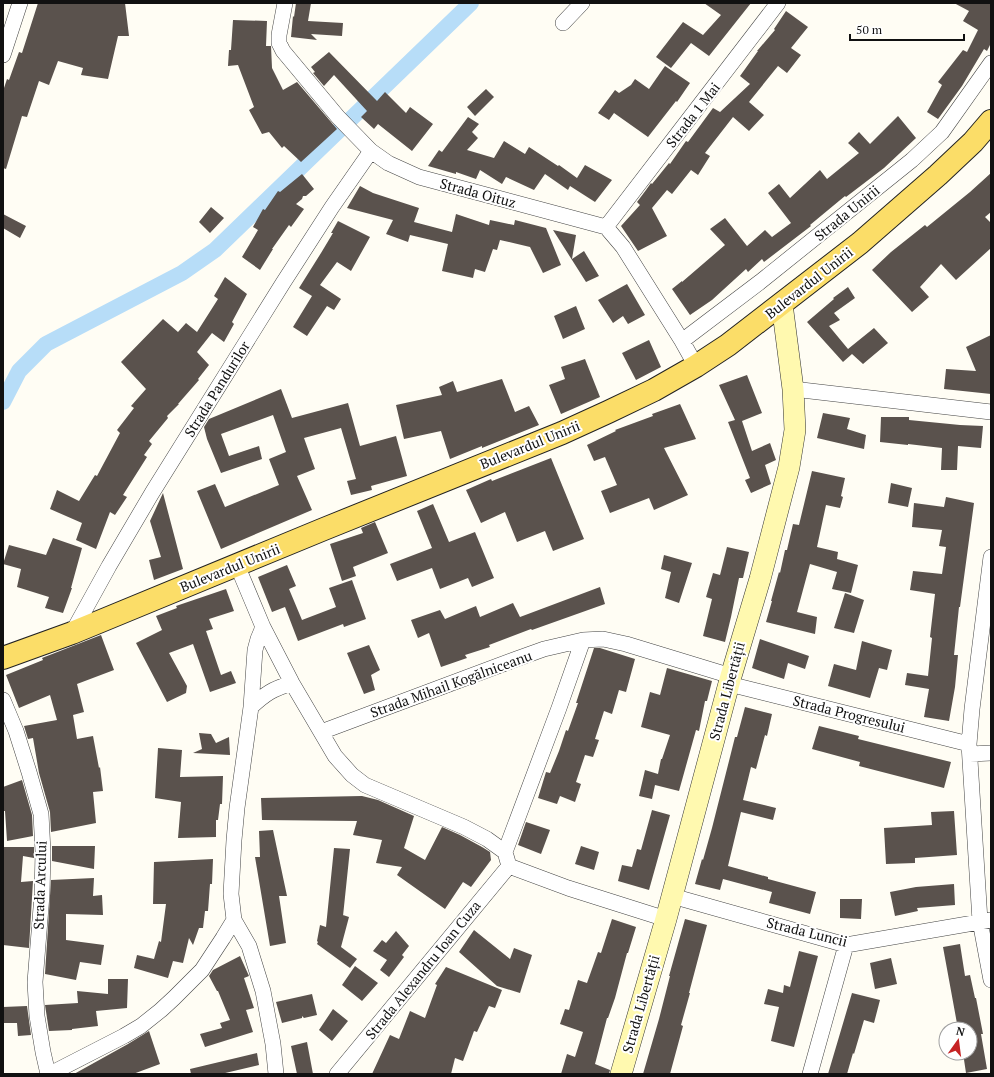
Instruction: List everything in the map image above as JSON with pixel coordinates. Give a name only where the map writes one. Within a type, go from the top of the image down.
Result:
[{"type":"main road","name":"Bulevardul Unirii","points":[[3,658],[72,633],[562,433],[654,390],[696,366],[728,345],[860,243],[900,210],[953,161],[973,142],[991,121]]},
{"type":"street","points":[[3,55],[20,3]]},
{"type":"street","name":"Strada Oituz","points":[[285,3],[279,35],[279,42],[283,51],[338,116],[371,151],[388,163],[419,177],[606,227]]},
{"type":"street","points":[[563,23],[582,3]]},
{"type":"street","name":"Strada 1 Mai","points":[[606,227],[778,3]]},
{"type":"street","name":"Strada Unirii","points":[[682,341],[760,282],[912,160],[942,132],[991,63]]},
{"type":"street","name":"Strada Pandurilor","points":[[72,633],[152,493],[287,277],[332,207],[371,151]]},
{"type":"street","points":[[606,227],[623,247],[696,366]]},
{"type":"street","name":"Strada Libertății","points":[[621,1074],[666,919],[730,680],[760,579],[789,467],[795,430],[789,349],[782,304]]},
{"type":"street","points":[[793,389],[991,412]]},
{"type":"street","points":[[991,557],[972,710],[970,749],[991,980]]},
{"type":"street","points":[[237,565],[262,626],[292,683],[334,756],[352,775],[365,785],[464,827],[487,839],[507,859],[568,888],[666,919]]},
{"type":"street","points":[[262,626],[255,650],[251,707],[237,808],[231,894],[234,920],[249,946],[263,991],[276,1074]]},
{"type":"street","name":"Strada Mihail Kogălniceanu","points":[[321,732],[519,658],[583,640],[603,639],[626,644],[730,680]]},
{"type":"street","points":[[507,859],[583,640]]},
{"type":"street","name":"Strada Progresului","points":[[730,680],[970,749],[991,753]]},
{"type":"street","points":[[251,707],[263,696],[273,690],[292,683]]},
{"type":"street","name":"Strada Arcului","points":[[3,700],[18,738],[41,814],[43,852],[42,894],[35,982],[37,1016],[43,1052],[49,1074],[141,1026],[174,998],[202,970],[234,920]]},
{"type":"street","name":"Strada Alexandru Ioan Cuza","points":[[337,1074],[507,859]]},
{"type":"street","name":"Strada Luncii","points":[[672,896],[846,945],[986,920]]},
{"type":"street","points":[[810,1074],[846,945]]},
{"type":"building","points":[[38,3],[125,3],[129,36],[118,36],[108,79],[81,75],[83,68],[58,61],[49,85],[39,81],[27,117],[22,116],[6,169],[3,168],[3,91],[7,79],[9,80],[19,52],[22,53]]},
{"type":"building","points":[[296,3],[311,3],[308,21],[343,23],[342,36],[311,34],[317,40],[291,37]]},
{"type":"building","points":[[704,3],[751,3],[709,56],[691,43],[671,68],[656,57],[683,22],[703,35],[721,15]]},
{"type":"building","points":[[954,3],[991,3],[991,43],[987,51],[984,49],[962,86],[938,119],[927,112],[942,85],[938,82],[963,50],[967,52],[978,30],[963,21],[969,11]]},
{"type":"building","points":[[786,11],[808,27],[791,48],[801,55],[787,73],[778,66],[749,102],[764,115],[749,131],[733,117],[705,153],[710,156],[698,175],[691,170],[672,194],[667,190],[652,208],[667,236],[638,251],[621,226],[640,205],[637,202],[651,183],[652,184],[669,163],[670,164],[686,141],[688,142],[713,108],[720,112],[750,84],[740,76],[757,51],[775,30],[774,29]]},
{"type":"building","points":[[233,20],[267,21],[266,46],[271,46],[272,68],[283,90],[297,82],[337,129],[301,162],[284,146],[282,148],[269,132],[262,134],[249,110],[254,107],[238,65],[228,66],[229,50],[231,50]]},
{"type":"building","points":[[329,52],[377,101],[385,92],[406,113],[410,107],[433,124],[412,151],[378,124],[374,129],[361,117],[367,111],[334,75],[324,86],[313,73],[315,72],[311,67]]},
{"type":"building","points":[[665,66],[690,83],[677,102],[676,101],[648,137],[614,113],[609,120],[598,113],[615,90],[619,93],[631,85],[635,79],[649,89]]},
{"type":"building","points":[[486,89],[494,97],[475,116],[467,107]]},
{"type":"building","points":[[898,116],[916,138],[884,168],[846,197],[845,196],[810,225],[811,226],[764,262],[762,259],[748,272],[746,269],[712,300],[690,315],[672,289],[725,245],[710,229],[725,218],[747,246],[765,230],[772,237],[791,223],[768,193],[779,184],[790,198],[820,170],[827,179],[859,153],[848,143],[859,132],[870,144]]},
{"type":"building","points":[[468,117],[479,124],[472,132],[478,138],[467,150],[494,158],[504,141],[525,154],[529,147],[577,178],[585,165],[612,180],[595,202],[570,186],[568,190],[545,174],[534,190],[506,177],[502,184],[480,170],[476,179],[456,172],[456,174],[428,166],[439,150],[442,152]]},
{"type":"building","points":[[991,173],[991,212],[985,217],[991,223],[991,248],[956,280],[941,264],[920,287],[929,297],[912,312],[872,270],[891,252],[925,225],[927,227]]},
{"type":"building","points":[[302,174],[314,189],[306,196],[303,196],[302,199],[296,204],[304,209],[291,227],[289,225],[272,249],[260,270],[242,257],[258,230],[253,227],[263,209],[265,210],[278,191],[280,192]]},
{"type":"building","points":[[360,186],[373,193],[419,208],[414,222],[452,232],[456,214],[489,225],[490,220],[514,225],[515,220],[546,228],[561,265],[543,273],[530,247],[500,240],[497,250],[493,249],[485,272],[475,269],[473,278],[442,271],[448,244],[410,235],[408,242],[386,234],[393,220],[347,208]]},
{"type":"building","points":[[211,207],[224,218],[210,233],[199,222]]},
{"type":"building","points":[[3,214],[26,226],[20,238],[3,228]]},
{"type":"building","points":[[338,221],[370,237],[351,271],[337,262],[320,285],[341,299],[334,310],[327,306],[307,336],[293,327],[312,296],[299,288],[333,233],[331,233]]},
{"type":"building","points":[[553,230],[576,235],[572,259],[584,251],[599,276],[586,282]]},
{"type":"building","points":[[225,277],[247,294],[232,322],[234,324],[224,342],[212,333],[197,352],[209,365],[198,379],[199,380],[167,416],[168,418],[149,441],[152,444],[144,455],[147,457],[123,495],[127,497],[115,515],[110,512],[96,549],[76,540],[82,523],[50,509],[57,490],[79,501],[95,475],[97,476],[120,433],[117,430],[134,408],[131,406],[146,389],[121,362],[163,319],[178,332],[186,323],[197,332],[218,299],[214,296]]},
{"type":"building","points":[[627,284],[645,315],[628,324],[623,316],[613,323],[598,300]]},
{"type":"building","points":[[848,287],[855,298],[834,313],[840,320],[829,326],[848,349],[874,328],[888,343],[863,364],[852,354],[843,362],[807,322],[834,299],[833,298]]},
{"type":"building","points":[[576,306],[585,329],[563,339],[554,316]]},
{"type":"building","points":[[991,335],[991,394],[944,389],[946,369],[976,371],[966,347]]},
{"type":"building","points":[[649,340],[661,367],[636,380],[622,353]]},
{"type":"building","points":[[585,359],[600,397],[561,414],[549,385],[565,379],[561,367]]},
{"type":"building","points":[[747,375],[762,413],[742,421],[752,451],[770,443],[776,460],[765,465],[771,484],[751,493],[745,480],[750,478],[728,422],[735,420],[719,385]]},
{"type":"building","points":[[502,379],[515,412],[529,406],[539,425],[450,459],[441,431],[404,439],[396,405],[442,395],[439,387],[453,381],[457,392]]},
{"type":"building","points":[[281,389],[292,418],[348,403],[360,446],[396,436],[407,476],[371,486],[372,490],[351,495],[347,481],[356,479],[341,428],[304,438],[315,469],[297,476],[312,510],[221,549],[197,491],[215,484],[225,507],[279,485],[269,459],[286,452],[273,415],[221,434],[229,456],[259,446],[262,459],[221,473],[207,439],[204,427],[209,419]]},
{"type":"building","points":[[680,404],[696,439],[664,448],[688,495],[654,510],[649,498],[610,513],[601,491],[617,485],[605,457],[594,461],[587,445],[616,431],[615,430]]},
{"type":"building","points":[[823,413],[850,418],[847,429],[866,435],[864,449],[817,438]]},
{"type":"building","points":[[881,417],[909,417],[909,420],[983,426],[981,448],[958,446],[957,470],[941,470],[942,448],[880,442]]},
{"type":"building","points":[[551,458],[584,539],[553,551],[545,531],[517,542],[505,512],[481,523],[466,490],[491,479],[492,481]]},
{"type":"building","points":[[812,471],[845,478],[840,508],[826,505],[817,547],[838,552],[837,559],[858,565],[851,593],[832,589],[837,572],[810,564],[797,612],[817,617],[815,634],[766,622],[793,524],[799,525]]},
{"type":"building","points":[[891,483],[912,488],[908,507],[888,503]]},
{"type":"building","points":[[163,493],[183,569],[154,580],[149,560],[161,557],[150,521]]},
{"type":"building","points":[[946,497],[974,503],[959,607],[954,655],[958,655],[955,687],[949,721],[924,717],[929,689],[905,685],[907,673],[928,676],[932,638],[930,637],[935,594],[910,590],[913,571],[942,574],[946,547],[939,546],[942,530],[912,527],[914,503],[944,507]]},
{"type":"building","points":[[433,504],[449,542],[475,532],[494,578],[472,587],[468,578],[440,589],[432,568],[397,581],[390,564],[432,548],[417,511]]},
{"type":"building","points":[[375,522],[388,553],[353,567],[356,576],[342,581],[330,544],[363,533],[361,528]]},
{"type":"building","points":[[53,538],[82,548],[72,588],[63,613],[45,608],[49,597],[17,587],[21,569],[3,564],[9,545],[46,555]]},
{"type":"building","points":[[727,547],[749,552],[743,578],[739,578],[725,642],[703,636],[712,599],[706,597],[713,573],[720,575]]},
{"type":"building","points":[[664,555],[692,563],[679,603],[665,598],[671,572],[661,569]]},
{"type":"building","points":[[287,565],[296,586],[289,589],[302,620],[336,607],[329,588],[352,580],[366,619],[344,627],[343,624],[298,641],[285,607],[272,612],[258,577]]},
{"type":"building","points":[[600,587],[605,604],[489,645],[490,647],[465,655],[467,658],[441,667],[429,633],[418,638],[411,620],[440,610],[445,619],[476,606],[480,617],[513,603],[520,617]]},
{"type":"building","points":[[226,589],[234,611],[209,619],[213,629],[206,631],[221,675],[231,671],[236,683],[210,692],[193,644],[169,653],[187,686],[186,693],[167,702],[136,643],[162,630],[156,616],[177,608],[176,606]]},
{"type":"building","points":[[845,593],[864,600],[854,633],[834,628]]},
{"type":"building","points":[[101,635],[114,670],[77,684],[84,712],[73,715],[77,739],[93,736],[99,768],[100,767],[103,791],[93,792],[96,823],[51,832],[50,812],[39,773],[33,738],[28,739],[24,726],[57,720],[50,695],[19,708],[6,675],[43,660],[42,658]]},
{"type":"building","points":[[760,639],[809,656],[805,669],[788,663],[784,679],[752,668]]},
{"type":"building","points":[[862,641],[892,650],[887,670],[879,668],[870,698],[828,686],[834,664],[856,670]]},
{"type":"building","points":[[369,645],[380,670],[371,675],[375,690],[364,694],[347,653]]},
{"type":"building","points":[[594,648],[600,648],[635,659],[626,692],[619,690],[612,714],[604,711],[595,739],[599,740],[593,757],[585,755],[576,782],[581,784],[575,802],[560,796],[557,804],[538,798],[546,772],[550,773],[566,730],[568,731]]},
{"type":"building","points":[[667,668],[712,681],[707,701],[705,701],[699,731],[696,730],[679,791],[655,785],[652,799],[639,796],[645,770],[658,774],[661,759],[670,735],[641,727],[650,692],[660,695]]},
{"type":"building","points":[[745,707],[772,714],[767,736],[765,735],[756,769],[751,767],[743,800],[776,808],[773,820],[741,812],[728,866],[816,892],[810,914],[769,903],[772,892],[723,879],[720,890],[695,884],[712,828],[735,737],[737,737]]},
{"type":"building","points":[[819,726],[859,736],[858,739],[951,762],[944,788],[859,766],[860,762],[812,749]]},
{"type":"building","points":[[199,733],[211,734],[216,743],[229,737],[230,755],[193,753],[202,749]]},
{"type":"building","points":[[158,748],[182,750],[180,777],[223,776],[222,804],[220,804],[218,820],[216,820],[216,837],[178,838],[181,802],[155,798]]},
{"type":"building","points":[[22,780],[32,815],[33,836],[7,841],[5,811],[3,811],[3,787]]},
{"type":"building","points":[[362,796],[378,800],[414,816],[404,848],[425,860],[442,827],[460,835],[490,852],[491,860],[471,887],[463,882],[445,909],[397,875],[402,867],[376,863],[382,840],[353,835],[357,821],[262,820],[261,798]]},
{"type":"building","points":[[652,810],[670,815],[649,890],[618,881],[622,865],[632,867],[637,849],[641,850]]},
{"type":"building","points":[[954,811],[957,855],[915,858],[915,863],[886,864],[884,828],[932,825],[931,812]]},
{"type":"building","points":[[526,822],[550,830],[541,854],[518,845]]},
{"type":"building","points":[[273,830],[287,896],[279,896],[286,943],[270,946],[255,857],[260,857],[259,831]]},
{"type":"building","points":[[52,846],[95,846],[94,869],[52,861]]},
{"type":"building","points":[[581,846],[599,852],[594,870],[575,864]]},
{"type":"building","points":[[4,847],[34,847],[34,858],[23,856],[21,882],[33,881],[29,948],[3,945]]},
{"type":"building","points":[[334,848],[350,849],[343,915],[349,917],[341,947],[357,959],[350,968],[317,944],[320,925],[326,927]]},
{"type":"building","points":[[213,859],[212,884],[210,884],[208,911],[205,911],[203,928],[199,928],[193,945],[189,938],[183,963],[173,961],[168,978],[134,968],[137,955],[154,959],[159,941],[161,942],[166,904],[153,904],[154,862]]},
{"type":"building","points":[[94,878],[93,896],[102,895],[103,915],[66,914],[66,940],[104,945],[101,965],[80,962],[76,980],[45,974],[51,880]]},
{"type":"building","points":[[954,884],[955,905],[917,908],[918,911],[895,916],[890,892],[916,887]]},
{"type":"building","points":[[840,899],[862,899],[861,919],[840,918]]},
{"type":"building","points":[[612,919],[636,927],[627,953],[615,998],[607,1018],[595,1064],[610,1070],[609,1074],[561,1074],[567,1054],[575,1057],[583,1032],[560,1024],[565,1009],[569,1010],[578,980],[587,983],[598,952],[601,953]]},
{"type":"building","points":[[685,919],[707,925],[670,1074],[643,1074],[659,1019]]},
{"type":"building","points":[[474,930],[510,959],[514,948],[532,955],[520,993],[497,986],[459,952]]},
{"type":"building","points":[[396,931],[409,946],[402,955],[404,957],[389,977],[380,970],[387,960],[373,951],[382,940],[386,943]]},
{"type":"building","points":[[960,944],[965,976],[970,975],[976,998],[983,1034],[981,1034],[987,1069],[966,1073],[964,1061],[978,1061],[978,1021],[957,1021],[943,947]]},
{"type":"building","points":[[799,951],[818,956],[794,1047],[771,1041],[779,1007],[764,1004],[768,989],[783,993],[784,985],[790,987]]},
{"type":"building","points":[[240,956],[249,976],[244,978],[254,1008],[246,1010],[253,1032],[205,1047],[200,1034],[222,1028],[220,1023],[230,1020],[218,991],[209,976],[213,970]]},
{"type":"building","points":[[891,958],[897,984],[875,989],[870,963]]},
{"type":"building","points":[[355,966],[378,983],[362,1001],[342,985]]},
{"type":"building","points":[[446,967],[502,990],[495,1008],[489,1006],[477,1032],[474,1031],[463,1061],[455,1058],[451,1074],[372,1074],[390,1035],[399,1039],[410,1011],[425,1018],[437,985],[435,984]]},
{"type":"building","points":[[108,979],[128,979],[127,1008],[96,1011],[98,1026],[72,1030],[49,1031],[45,1005],[78,1003],[77,991],[108,994]]},
{"type":"building","points":[[852,993],[880,1000],[874,1023],[864,1020],[847,1074],[828,1074]]},
{"type":"building","points":[[312,994],[317,1015],[304,1018],[302,1016],[302,1018],[282,1023],[276,1002]]},
{"type":"building","points":[[27,1006],[31,1035],[18,1036],[17,1023],[3,1023],[3,1007]]},
{"type":"building","points":[[333,1009],[348,1021],[332,1041],[319,1030]]},
{"type":"building","points":[[149,1031],[160,1064],[133,1074],[74,1074],[128,1044]]},
{"type":"building","points":[[307,1042],[313,1074],[297,1074],[291,1046]]},
{"type":"building","points":[[257,1053],[259,1065],[221,1074],[191,1074],[190,1069]]},
{"type":"waterway","points":[[3,402],[19,371],[46,344],[182,273],[215,250],[471,3]]}]
